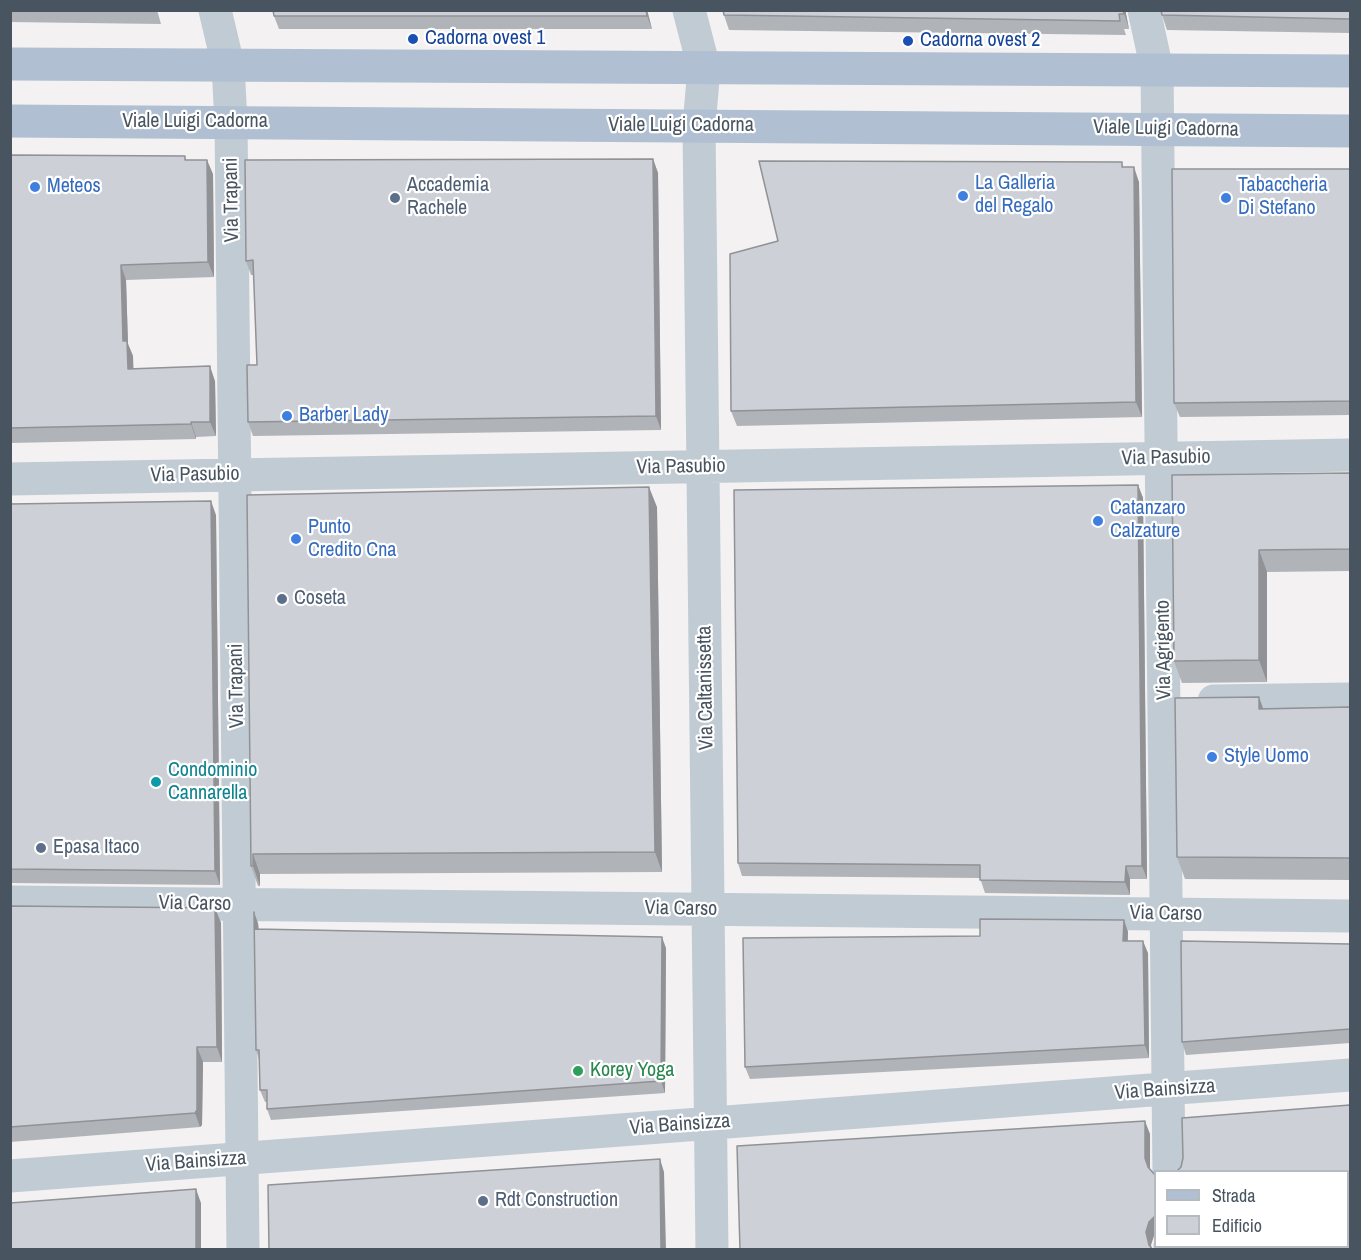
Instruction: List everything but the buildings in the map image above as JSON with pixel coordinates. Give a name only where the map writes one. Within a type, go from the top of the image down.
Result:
[{"type":"main road","points":[[10,64],[1350,71]]},
{"type":"main road","name":"Viale Luigi Cadorna","points":[[10,121],[1350,131]]},
{"type":"street","name":"Via Trapani","points":[[215,10],[228,65],[231,123],[243,1250]]},
{"type":"street","points":[[688,10],[704,68]]},
{"type":"street","name":"Via Agrigento","points":[[1144,10],[1157,70],[1170,1170]]},
{"type":"street","name":"Via Caltanissetta","points":[[704,68],[699,126],[712,1250]]},
{"type":"street","name":"Via Pasubio","points":[[10,478],[1350,455]]},
{"type":"street","points":[[1165,702],[1350,699]]},
{"type":"street","name":"Via Carso","points":[[10,902],[1350,916]]},
{"type":"street","name":"Via Bainsizza","points":[[10,1176],[1350,1076]]},
{"type":"place","name":"Cadorna ovest 1","points":[[413,39]]},
{"type":"place","name":"Cadorna ovest 2","points":[[908,41]]},
{"type":"place","name":"Meteos","points":[[35,187]]},
{"type":"place","name":"La Galleria del Regalo","points":[[963,196]]},
{"type":"place","name":"Accademia Rachele","points":[[395,198]]},
{"type":"place","name":"Tabaccheria Di Stefano","points":[[1226,198]]},
{"type":"place","name":"Barber Lady","points":[[287,416]]},
{"type":"place","name":"Catanzaro Calzature","points":[[1098,521]]},
{"type":"place","name":"Punto Credito Cna","points":[[296,539]]},
{"type":"place","name":"Coseta","points":[[282,599]]},
{"type":"place","name":"Style Uomo","points":[[1212,757]]},
{"type":"place","name":"Condominio Cannarella","points":[[156,782]]},
{"type":"place","name":"Epasa Itaco","points":[[41,848]]},
{"type":"place","name":"Korey Yoga","points":[[578,1071]]},
{"type":"place","name":"Rdt Construction","points":[[483,1201]]}]
